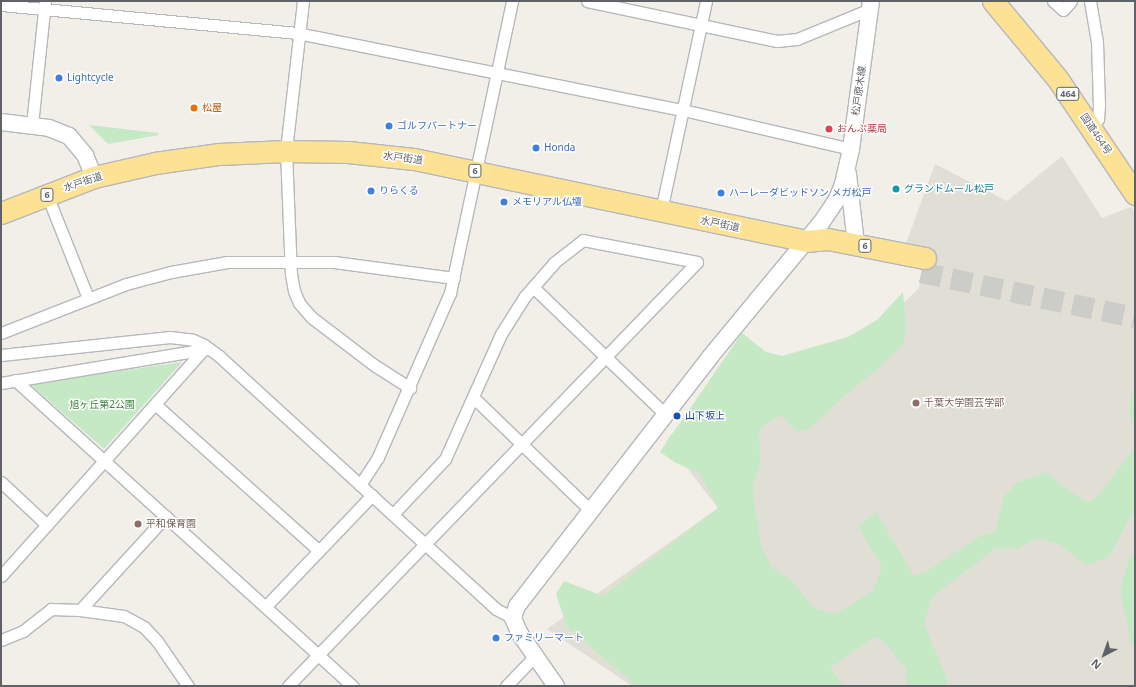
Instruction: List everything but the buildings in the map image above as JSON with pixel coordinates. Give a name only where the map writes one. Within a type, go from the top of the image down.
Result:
[{"type":"highway","name":"国道464号","points":[[993,1],[1056,78],[1092,128],[1135,194]]},
{"type":"highway","name":"水戸街道","points":[[1,213],[94,177],[189,158],[286,151],[379,155],[476,171],[806,241],[828,238],[856,244],[923,265],[822,251],[806,241]]},
{"type":"street","points":[[303,1],[297,33],[286,151],[290,260],[294,291],[308,314],[374,365],[410,388]]},
{"type":"street","points":[[360,485],[378,457],[410,388],[454,278],[512,1]]},
{"type":"street","points":[[587,1],[612,4],[777,41],[797,39],[870,5]]},
{"type":"street","points":[[661,211],[706,1]]},
{"type":"street","points":[[1053,1],[1063,10],[1071,1]]},
{"type":"street","points":[[1090,1],[1097,42],[1100,105],[1098,119],[1092,128]]},
{"type":"street","points":[[1,5],[45,5],[297,33],[496,74],[683,110],[851,149]]},
{"type":"street","points":[[32,125],[45,5]]},
{"type":"street","name":"松戸原木線","points":[[513,618],[527,592],[666,414],[806,241],[837,200],[847,170],[851,149],[870,5]]},
{"type":"street","points":[[1,122],[49,128],[68,136],[85,155],[94,177]]},
{"type":"street","points":[[847,170],[856,244]]},
{"type":"street","points":[[47,195],[88,298]]},
{"type":"street","points":[[288,686],[697,262],[583,240],[554,263],[533,287],[501,334],[474,398],[445,459],[393,514]]},
{"type":"street","points":[[1,333],[88,298],[172,272],[227,262],[290,260],[350,263],[454,278]]},
{"type":"street","points":[[533,287],[605,358],[666,414]]},
{"type":"street","points":[[1,356],[170,337],[193,340],[206,348],[372,495],[496,609],[513,618],[535,656],[556,686]]},
{"type":"street","points":[[1,383],[206,348]]},
{"type":"street","points":[[1,576],[206,348]]},
{"type":"street","points":[[15,380],[104,462],[267,606],[353,686]]},
{"type":"street","points":[[474,398],[516,436],[520,444],[591,511]]},
{"type":"street","points":[[156,405],[318,550]]},
{"type":"street","points":[[1,482],[47,525]]},
{"type":"street","points":[[267,606],[318,550],[372,495]]},
{"type":"street","points":[[80,610],[166,516]]},
{"type":"street","points":[[1,640],[23,631],[51,609],[80,610],[124,616],[144,627],[169,656],[188,686]]},
{"type":"street","points":[[506,686],[535,656]]},
{"type":"shaded area","name":"千葉大学園芸学部","points":[[1062,156],[1102,218],[1131,207],[1135,212],[1135,686],[632,686],[547,629],[718,508],[666,441],[729,363],[791,366],[864,341],[919,288],[928,252],[905,246],[935,164],[1007,201]]},
{"type":"green space","points":[[89,125],[158,133],[159,135],[108,144]]},
{"type":"green space","points":[[903,292],[906,329],[903,344],[878,369],[843,397],[809,429],[796,431],[782,415],[765,424],[759,431],[760,465],[753,485],[755,509],[761,546],[773,569],[791,580],[814,608],[835,614],[873,591],[882,567],[858,526],[876,512],[914,576],[929,570],[982,535],[995,532],[1004,497],[1016,483],[1046,472],[1072,493],[1089,502],[1098,496],[1135,447],[1135,508],[1109,557],[1086,565],[1060,545],[1037,538],[1017,549],[996,548],[932,597],[924,624],[947,679],[946,686],[907,686],[906,669],[886,644],[876,636],[830,668],[844,686],[637,686],[567,627],[556,594],[564,581],[603,596],[718,508],[699,473],[676,463],[660,452],[742,333],[766,352],[782,356],[848,337],[877,320]]},
{"type":"green space","name":"旭ヶ丘第2公園","points":[[182,362],[104,449],[30,384]]},
{"type":"green space","points":[[1135,391],[1135,429],[1130,416],[1131,394]]},
{"type":"green space","points":[[1135,553],[1135,649],[1130,639],[1120,591],[1129,558]]},
{"type":"tunnel","points":[[921,272],[1135,317]]},
{"type":"place","name":"Lightcycle","points":[[59,78]]},
{"type":"place","name":"松屋","points":[[194,108]]},
{"type":"place","name":"ゴルフパートナー","points":[[389,126]]},
{"type":"place","name":"おんぷ薬局","points":[[829,129]]},
{"type":"place","name":"Honda","points":[[536,148]]},
{"type":"place","name":"グランドムール松戸","points":[[896,189]]},
{"type":"place","name":"りらくる","points":[[371,191]]},
{"type":"place","name":"ハーレーダビッドソン メガ松戸","points":[[721,193]]},
{"type":"place","name":"メモリアル仏壇","points":[[504,202]]},
{"type":"place","name":"千葉大学園芸学部","points":[[916,403]]},
{"type":"place","name":"山下坂上","points":[[677,416]]},
{"type":"place","name":"平和保育園","points":[[138,524]]},
{"type":"place","name":"ファミリーマート","points":[[496,638]]}]
